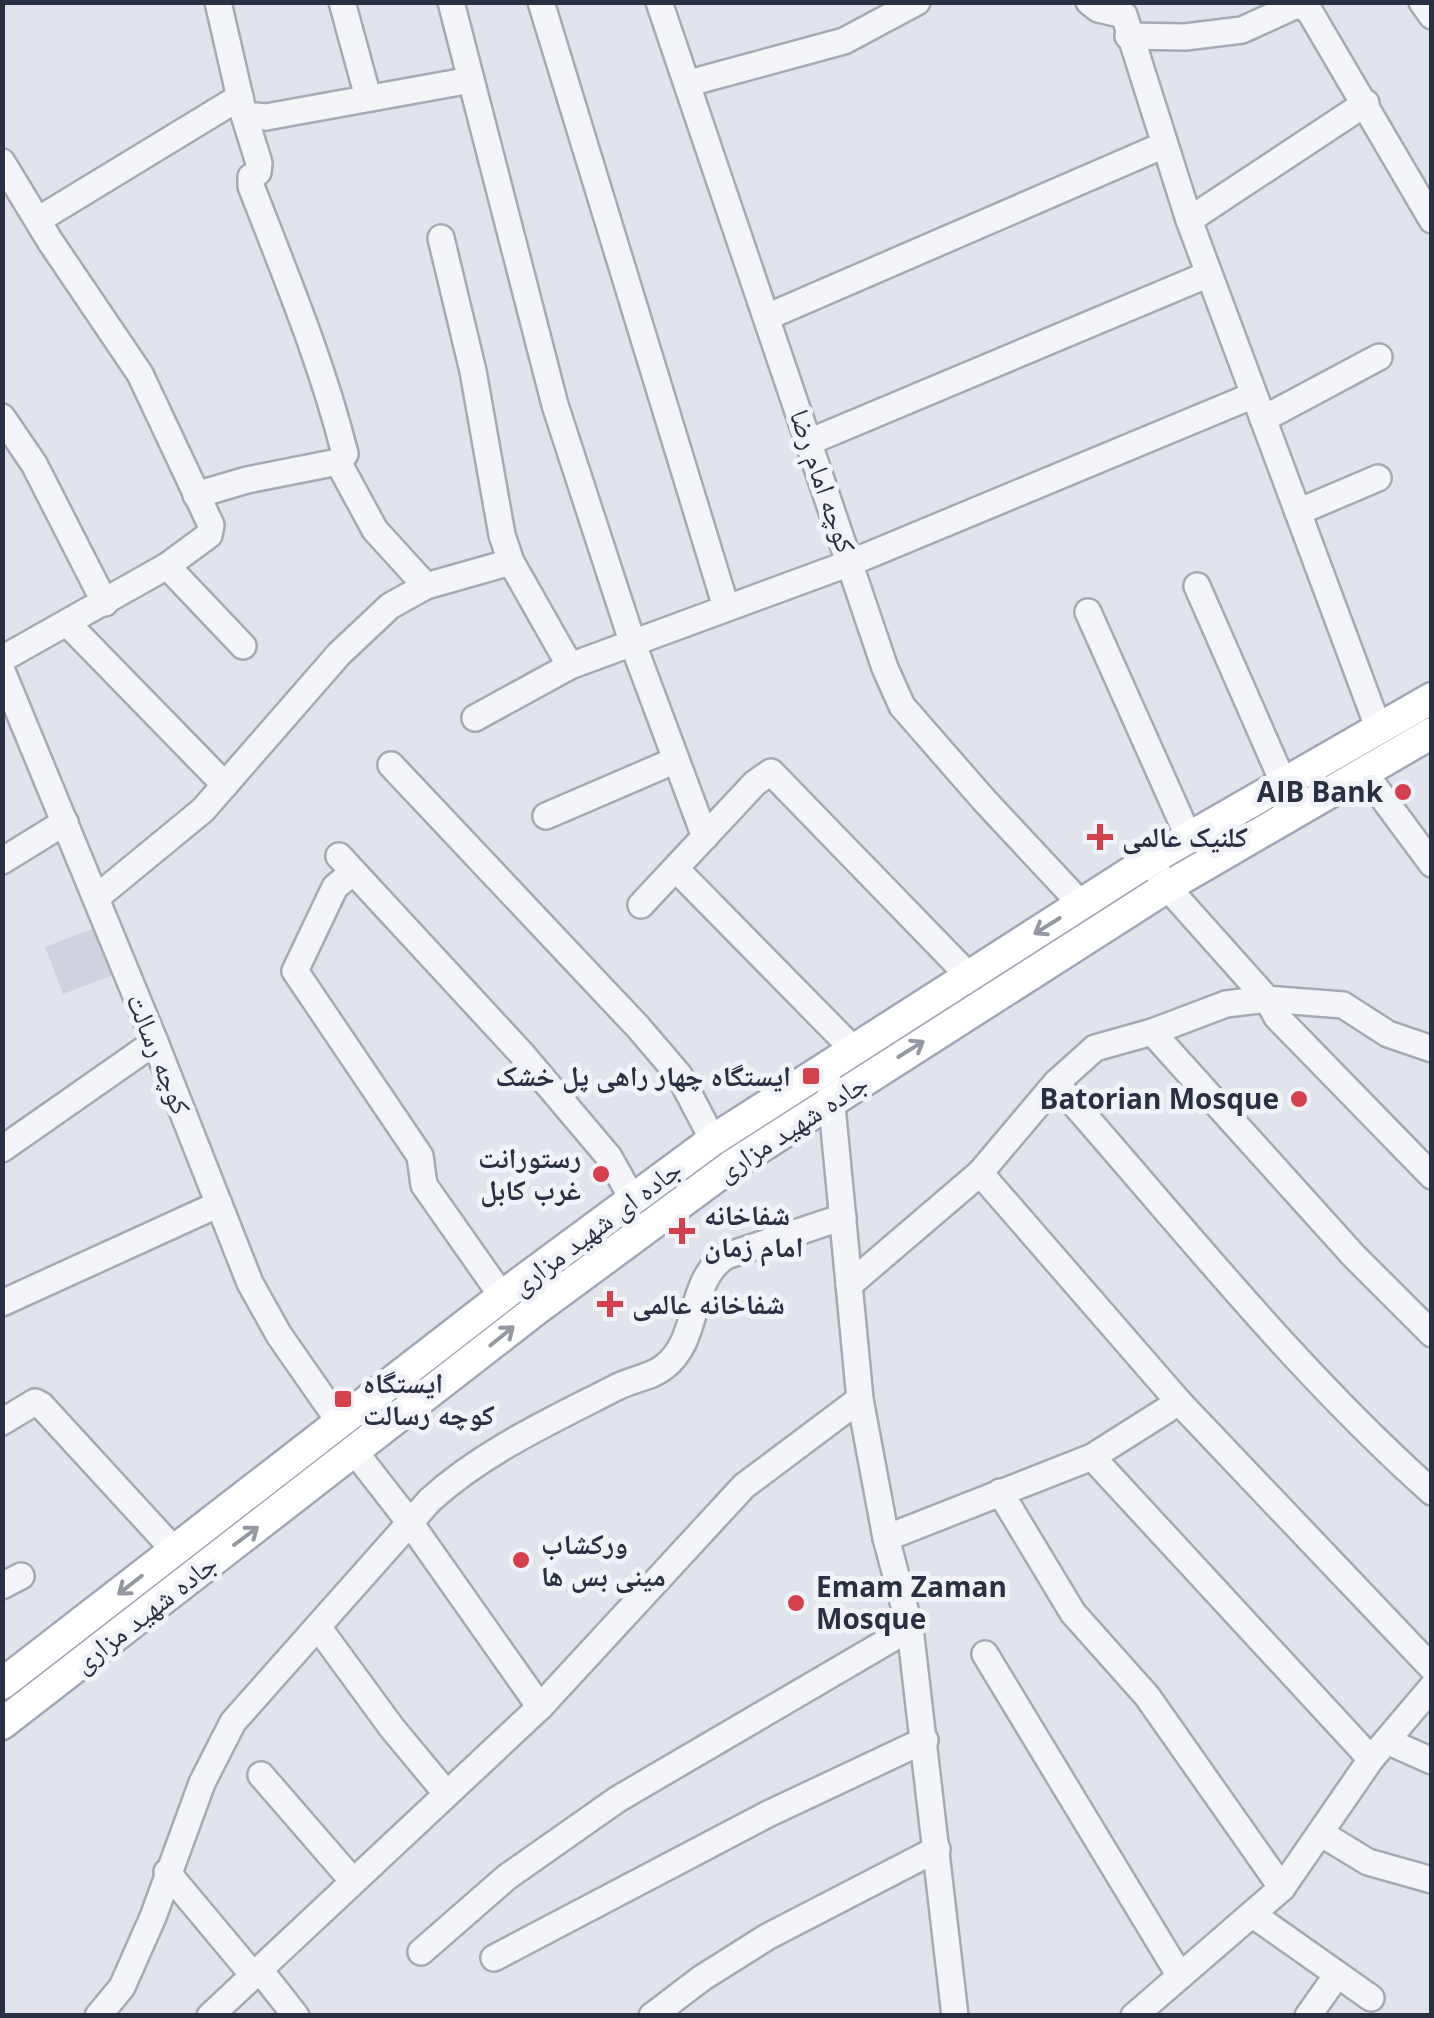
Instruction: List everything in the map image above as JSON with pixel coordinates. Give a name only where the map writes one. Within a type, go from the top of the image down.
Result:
[{"type":"main road","name":"جاده ای شهید مزاری","points":[[2,1684],[502,1296],[713,1140],[1150,860],[1432,698]]},
{"type":"main road","name":"جاده شهید مزاری","points":[[2,1724],[650,1224],[731,1166],[1167,887],[1432,733]]},
{"type":"street","points":[[196,495],[338,462],[345,454],[312,344],[251,186],[258,162],[218,2]]},
{"type":"street","points":[[342,2],[368,97]]},
{"type":"street","points":[[452,2],[555,405],[633,644],[705,837]]},
{"type":"street","points":[[541,2],[726,607]]},
{"type":"street","name":"کوچه امام رضا","points":[[659,2],[902,706],[1082,904]]},
{"type":"street","points":[[689,83],[844,41],[917,2]]},
{"type":"street","points":[[1089,2],[1098,9],[1124,16],[1189,220],[1378,727]]},
{"type":"street","points":[[1422,2],[1432,16]]},
{"type":"street","points":[[1128,36],[1185,37],[1242,30],[1298,4],[1310,12],[1432,220]]},
{"type":"street","points":[[242,106],[266,117],[471,80]]},
{"type":"street","points":[[1189,220],[1366,103]]},
{"type":"street","points":[[38,220],[242,106]]},
{"type":"street","points":[[767,317],[1164,145]]},
{"type":"street","points":[[2,162],[140,374],[212,525],[210,536],[167,566],[2,659]]},
{"type":"street","points":[[441,238],[472,371],[502,535],[511,562],[570,666]]},
{"type":"street","points":[[809,442],[1209,274]]},
{"type":"street","points":[[475,718],[570,666],[1259,407],[1380,357]]},
{"type":"street","points":[[2,417],[34,464],[105,602]]},
{"type":"street","points":[[338,462],[375,530],[426,586]]},
{"type":"street","points":[[1298,512],[1378,478]]},
{"type":"street","points":[[96,898],[203,810],[339,654],[390,606],[426,586],[511,562]]},
{"type":"street","points":[[167,566],[242,646]]},
{"type":"street","points":[[1197,586],[1283,782]]},
{"type":"street","points":[[1088,612],[1189,838]]},
{"type":"street","points":[[67,623],[225,786]]},
{"type":"street","name":"کوچه رسالت","points":[[2,671],[262,1305],[340,1424]]},
{"type":"street","points":[[546,816],[676,760]]},
{"type":"street","points":[[392,765],[638,1027],[679,1075],[713,1140]]},
{"type":"street","points":[[1363,771],[1432,864]]},
{"type":"street","points":[[641,905],[755,783],[771,772],[969,976]]},
{"type":"street","points":[[2,861],[65,822]]},
{"type":"street","points":[[1150,860],[1167,887],[1267,999],[1277,1017],[1432,1176]]},
{"type":"street","points":[[502,1296],[424,1186],[420,1156],[294,971],[346,864],[522,1054],[609,1157],[632,1198]]},
{"type":"street","points":[[676,870],[841,1057],[832,1100],[860,1399],[886,1538],[910,1628],[956,2016]]},
{"type":"street","points":[[849,1284],[980,1174],[1056,1083],[1095,1048],[1226,1004],[1267,999],[1343,1005],[1388,1034],[1432,1049]]},
{"type":"street","points":[[1152,1032],[1354,1255],[1432,1334]]},
{"type":"street","points":[[2,1150],[156,1042]]},
{"type":"street","points":[[1056,1083],[1280,1337],[1392,1456],[1432,1492]]},
{"type":"street","points":[[980,1174],[1179,1402],[1432,1668]]},
{"type":"street","points":[[2,1304],[219,1204]]},
{"type":"street","points":[[98,2016],[122,1987],[154,1918],[167,1872],[202,1782],[233,1722],[410,1524],[459,1474],[597,1397],[664,1368],[684,1342],[710,1266],[726,1256],[843,1217]]},
{"type":"street","points":[[217,2013],[352,1880],[540,1706],[744,1486],[860,1399]]},
{"type":"street","points":[[886,1538],[1092,1457],[1179,1402]]},
{"type":"street","points":[[2,1422],[29,1404],[41,1406],[174,1551]]},
{"type":"street","points":[[355,1452],[540,1706]]},
{"type":"street","points":[[1092,1457],[1379,1750],[1432,1761]]},
{"type":"street","points":[[1000,1492],[1073,1613],[1147,1696],[1282,1888]]},
{"type":"street","points":[[318,1628],[446,1794]]},
{"type":"street","points":[[421,1952],[508,1878],[618,1798],[910,1628]]},
{"type":"street","points":[[985,1654],[1180,1976]]},
{"type":"street","points":[[1134,2016],[1282,1888],[1379,1750],[1432,1687]]},
{"type":"street","points":[[494,1958],[730,1832],[925,1740]]},
{"type":"street","points":[[261,1776],[352,1880]]},
{"type":"street","points":[[1322,1834],[1368,1862],[1432,1880]]},
{"type":"street","points":[[666,2012],[702,1978],[768,1937],[937,1849]]},
{"type":"street","points":[[167,1872],[296,2016]]},
{"type":"street","points":[[1252,1914],[1371,1998]]},
{"type":"street","points":[[1308,2016],[1337,1975]]},
{"type":"shaded area","points":[[97,927],[115,974],[63,994],[45,947]]},
{"type":"place","name":"AIB Bank","points":[[1403,792]]},
{"type":"place","name":"کلنیک عالمی","points":[[1100,837]]},
{"type":"place","name":"ایستگاه چهار راهی پل خشک","points":[[811,1076]]},
{"type":"place","name":"Batorian Mosque","points":[[1299,1099]]},
{"type":"place","name":"رستورانت غرب کابل","points":[[601,1174]]},
{"type":"place","name":"شفاخانه امام زمان","points":[[682,1231]]},
{"type":"place","name":"شفاخانه عالمی","points":[[610,1304]]},
{"type":"place","name":"ایستگاه کوچه رسالت","points":[[343,1399]]},
{"type":"place","name":"ورکشاب مینی بس ها","points":[[521,1560]]},
{"type":"place","name":"Emam Zaman Mosque","points":[[796,1603]]}]
